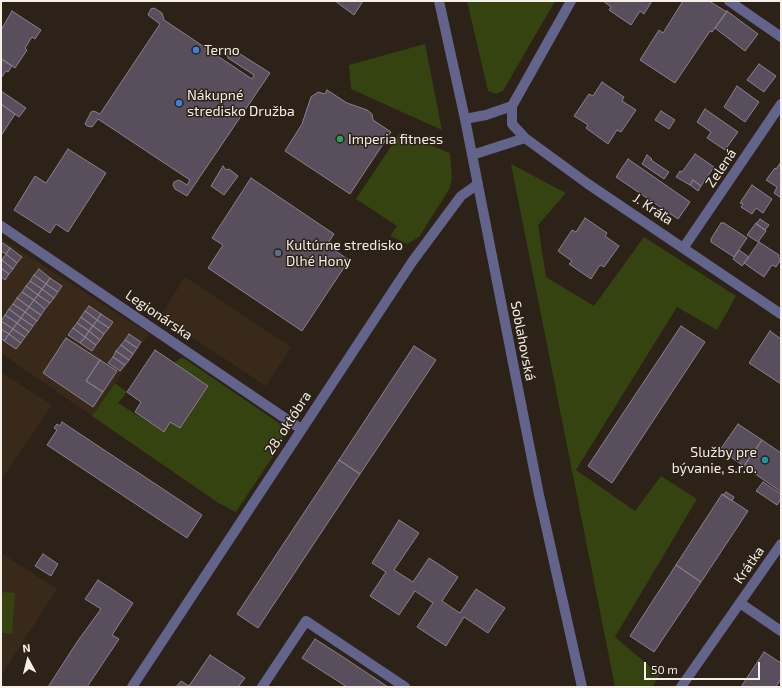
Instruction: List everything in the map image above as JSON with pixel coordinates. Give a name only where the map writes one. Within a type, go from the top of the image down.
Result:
[{"type":"street","name":"Soblahovská","points":[[439,1],[465,119],[539,495],[582,687]]},
{"type":"street","points":[[465,119],[486,115],[512,106],[571,1]]},
{"type":"street","points":[[729,1],[781,37]]},
{"type":"street","name":"Zelená","points":[[684,247],[781,104]]},
{"type":"street","name":"J. Kráľa","points":[[512,106],[512,124],[525,138],[588,184],[684,247],[781,314]]},
{"type":"street","points":[[472,155],[525,138]]},
{"type":"street","name":"28. októbra","points":[[132,687],[412,262],[461,196],[478,184]]},
{"type":"street","name":"Legionárska","points":[[1,226],[301,429]]},
{"type":"street","name":"Krátka","points":[[740,603],[781,544]]},
{"type":"street","points":[[681,687],[740,603],[781,631]]},
{"type":"street","points":[[262,687],[306,621],[405,687]]},
{"type":"shaded area","points":[[1,238],[149,334],[92,416],[1,353]]},
{"type":"shaded area","points":[[185,277],[291,347],[266,386],[160,316]]},
{"type":"shaded area","points":[[1,372],[52,405],[1,480]]},
{"type":"shaded area","points":[[1,553],[57,589],[1,676]]},
{"type":"green space","points":[[467,1],[555,1],[503,91],[496,94],[488,91]]},
{"type":"green space","points":[[425,44],[442,130],[351,89],[349,65]]},
{"type":"green space","points":[[400,133],[450,153],[452,177],[450,188],[419,237],[407,244],[390,236],[397,226],[356,199]]},
{"type":"green space","points":[[511,164],[566,193],[538,225],[546,277],[594,306],[644,237],[736,296],[717,330],[677,307],[576,470],[635,511],[661,476],[697,499],[615,637],[660,675],[652,687],[615,687]]},
{"type":"green space","points":[[181,358],[185,359],[279,423],[282,429],[283,439],[280,446],[236,512],[217,502],[92,416],[115,383],[127,392],[118,403],[164,432],[170,422],[180,428],[208,387],[174,363]]},
{"type":"green space","points":[[1,592],[15,593],[12,634],[1,633]]},
{"type":"building","points":[[335,1],[363,1],[354,15]]},
{"type":"building","points":[[603,1],[652,1],[644,14],[640,11],[631,25],[609,10],[611,7]]},
{"type":"building","points":[[683,1],[709,1],[727,12],[712,32],[710,31],[675,83],[640,60],[659,30],[663,33]]},
{"type":"building","name":"Nákupné stredisko Družba","points":[[154,8],[162,13],[164,20],[252,79],[254,75],[228,58],[227,53],[230,50],[237,52],[270,73],[187,196],[175,189],[173,185],[174,182],[179,180],[187,185],[190,180],[98,119],[92,127],[85,124],[91,112],[94,111],[100,114],[160,24],[148,15],[151,9]]},
{"type":"building","points":[[12,11],[41,30],[35,39],[32,37],[25,48],[27,50],[15,68],[1,58],[1,30]]},
{"type":"building","points":[[727,11],[758,34],[745,51],[715,28]]},
{"type":"building","points":[[1,59],[12,66],[1,78]]},
{"type":"building","points":[[759,64],[776,76],[764,92],[747,80]]},
{"type":"building","points":[[602,82],[624,97],[622,101],[636,110],[621,132],[617,130],[608,144],[586,128],[588,125],[574,116],[589,94],[593,96]]},
{"type":"building","points":[[737,86],[759,102],[745,122],[724,107]]},
{"type":"building","name":"Imperia fitness","points":[[327,90],[347,103],[367,110],[372,114],[373,120],[391,132],[350,194],[285,151],[302,124],[311,97],[318,92],[325,94]]},
{"type":"building","points":[[1,91],[26,108],[19,117],[1,104]]},
{"type":"building","points":[[1,104],[15,114],[1,136]]},
{"type":"building","points":[[705,109],[738,132],[725,150],[707,138],[711,132],[697,122]]},
{"type":"building","points":[[661,111],[675,120],[669,129],[655,120]]},
{"type":"building","points":[[68,149],[106,173],[68,232],[56,224],[50,233],[14,210],[35,176],[46,183]]},
{"type":"building","points":[[695,154],[714,167],[701,186],[693,180],[690,185],[676,177],[680,171],[682,172]]},
{"type":"building","points":[[647,155],[652,159],[651,160],[669,172],[664,179],[642,164]]},
{"type":"building","points":[[628,159],[690,202],[678,219],[616,177]]},
{"type":"building","points":[[781,162],[781,198],[774,193],[777,187],[766,180]]},
{"type":"building","points":[[223,166],[226,170],[229,169],[238,176],[224,195],[211,186]]},
{"type":"building","name":"Kultúrne stredisko Dlhé Hony","points":[[251,178],[334,234],[327,245],[349,260],[302,331],[208,268],[223,245],[212,238]]},
{"type":"building","points":[[693,180],[701,186],[698,191],[690,185]]},
{"type":"building","points":[[752,185],[772,199],[763,213],[756,208],[752,214],[741,207],[743,204],[740,203]]},
{"type":"building","points":[[585,218],[607,233],[605,236],[619,246],[604,267],[600,265],[591,279],[569,264],[572,261],[558,251],[572,230],[576,232]]},
{"type":"building","points":[[760,219],[769,225],[765,230],[756,224]]},
{"type":"building","points":[[721,223],[724,223],[747,238],[734,257],[711,242],[711,239]]},
{"type":"building","points":[[756,223],[766,231],[758,242],[747,235]]},
{"type":"building","points":[[1,242],[10,248],[6,254],[1,251]]},
{"type":"building","points":[[759,242],[779,255],[778,257],[781,259],[776,267],[772,265],[764,277],[744,263]]},
{"type":"building","points":[[10,248],[22,257],[17,263],[6,254]]},
{"type":"building","points":[[739,250],[749,257],[742,266],[733,259]]},
{"type":"building","points":[[6,254],[17,263],[13,269],[2,260]]},
{"type":"building","points":[[2,260],[13,269],[9,274],[1,268]]},
{"type":"building","points":[[1,268],[9,274],[5,280],[1,277]]},
{"type":"building","points":[[39,269],[50,278],[46,284],[34,275]]},
{"type":"building","points":[[34,275],[46,284],[42,289],[30,281]]},
{"type":"building","points":[[50,278],[62,286],[58,292],[46,284]]},
{"type":"building","points":[[30,281],[42,289],[38,295],[26,286]]},
{"type":"building","points":[[46,284],[58,292],[54,298],[42,289]]},
{"type":"building","points":[[26,286],[38,295],[34,300],[22,292]]},
{"type":"building","points":[[42,289],[54,298],[50,303],[38,295]]},
{"type":"building","points":[[22,292],[34,300],[29,307],[17,298]]},
{"type":"building","points":[[38,295],[50,303],[45,309],[34,300]]},
{"type":"building","points":[[17,298],[29,307],[25,312],[13,304]]},
{"type":"building","points":[[34,300],[45,309],[41,315],[29,307]]},
{"type":"building","points":[[13,304],[25,312],[21,318],[9,309]]},
{"type":"building","points":[[89,306],[101,314],[97,320],[85,311]]},
{"type":"building","points":[[29,307],[41,315],[37,321],[25,312]]},
{"type":"building","points":[[9,309],[21,318],[17,323],[5,315]]},
{"type":"building","points":[[85,311],[97,320],[93,326],[81,317]]},
{"type":"building","points":[[25,312],[37,321],[33,326],[21,318]]},
{"type":"building","points":[[101,314],[113,322],[109,328],[97,320]]},
{"type":"building","points":[[5,315],[17,323],[13,329],[1,321]]},
{"type":"building","points":[[81,317],[93,326],[89,331],[77,323]]},
{"type":"building","points":[[21,318],[33,326],[29,332],[17,323]]},
{"type":"building","points":[[97,320],[109,328],[104,334],[93,326]]},
{"type":"building","points":[[1,321],[13,329],[9,334],[1,329]]},
{"type":"building","points":[[17,323],[29,332],[25,337],[13,329]]},
{"type":"building","points":[[77,323],[89,331],[85,337],[73,328]]},
{"type":"building","points":[[93,326],[104,334],[100,340],[89,331]]},
{"type":"building","points":[[681,326],[705,342],[612,483],[588,466]]},
{"type":"building","points":[[73,328],[85,337],[80,343],[68,335]]},
{"type":"building","points":[[1,329],[9,334],[4,341],[1,338]]},
{"type":"building","points":[[13,329],[25,337],[21,343],[9,334]]},
{"type":"building","points":[[89,331],[100,340],[96,345],[85,337]]},
{"type":"building","points":[[770,331],[781,339],[781,384],[749,363]]},
{"type":"building","points":[[9,334],[21,343],[16,349],[4,341]]},
{"type":"building","points":[[129,334],[141,342],[137,348],[125,340]]},
{"type":"building","points":[[85,337],[96,345],[92,351],[80,343]]},
{"type":"building","points":[[66,338],[100,360],[86,381],[103,392],[93,407],[43,373]]},
{"type":"building","points":[[125,340],[137,348],[133,354],[121,345]]},
{"type":"building","points":[[121,345],[133,354],[129,360],[116,351]]},
{"type":"building","points":[[414,346],[436,360],[360,474],[339,460]]},
{"type":"building","points":[[155,350],[208,386],[180,428],[170,422],[164,432],[135,412],[141,402],[127,392]]},
{"type":"building","points":[[116,351],[129,360],[125,365],[113,357]]},
{"type":"building","points":[[113,357],[125,365],[120,371],[108,363]]},
{"type":"building","points":[[100,360],[117,371],[103,392],[86,381]]},
{"type":"building","points":[[62,422],[202,515],[187,538],[47,445],[57,430],[54,428],[57,424],[60,426]]},
{"type":"building","points":[[738,424],[762,440],[744,466],[720,450]]},
{"type":"building","name":"Služby pre bývanie, s.r.o.","points":[[762,440],[781,453],[781,492],[744,466]]},
{"type":"building","points":[[339,460],[360,474],[258,628],[237,614]]},
{"type":"building","points":[[763,482],[781,494],[781,499],[777,505],[756,491]]},
{"type":"building","points":[[726,492],[734,497],[732,501],[723,495]]},
{"type":"building","points":[[722,494],[748,511],[701,582],[676,565]]},
{"type":"building","points":[[399,520],[419,533],[394,570],[413,582],[429,558],[458,577],[442,601],[460,613],[476,589],[505,608],[488,633],[464,617],[446,646],[417,627],[433,603],[415,591],[399,615],[370,596],[386,572],[372,563]]},
{"type":"building","points":[[43,554],[58,564],[51,576],[35,566]]},
{"type":"building","points":[[676,565],[701,582],[654,652],[630,636]]},
{"type":"building","points":[[98,580],[133,603],[112,635],[119,639],[87,687],[48,687],[77,642],[101,609],[85,599]]},
{"type":"building","points":[[315,639],[388,687],[347,687],[302,658]]},
{"type":"building","points":[[764,652],[781,663],[781,679],[776,687],[741,687]]},
{"type":"building","points":[[210,655],[245,678],[238,687],[176,687],[181,681],[189,686]]},
{"type":"place","name":"Terno","points":[[196,50]]},
{"type":"place","name":"Nákupné stredisko Družba","points":[[179,103]]},
{"type":"place","name":"Imperia fitness","points":[[340,139]]},
{"type":"place","name":"Kultúrne stredisko Dlhé Hony","points":[[278,253]]},
{"type":"place","name":"Služby pre bývanie, s.r.o.","points":[[765,460]]}]
